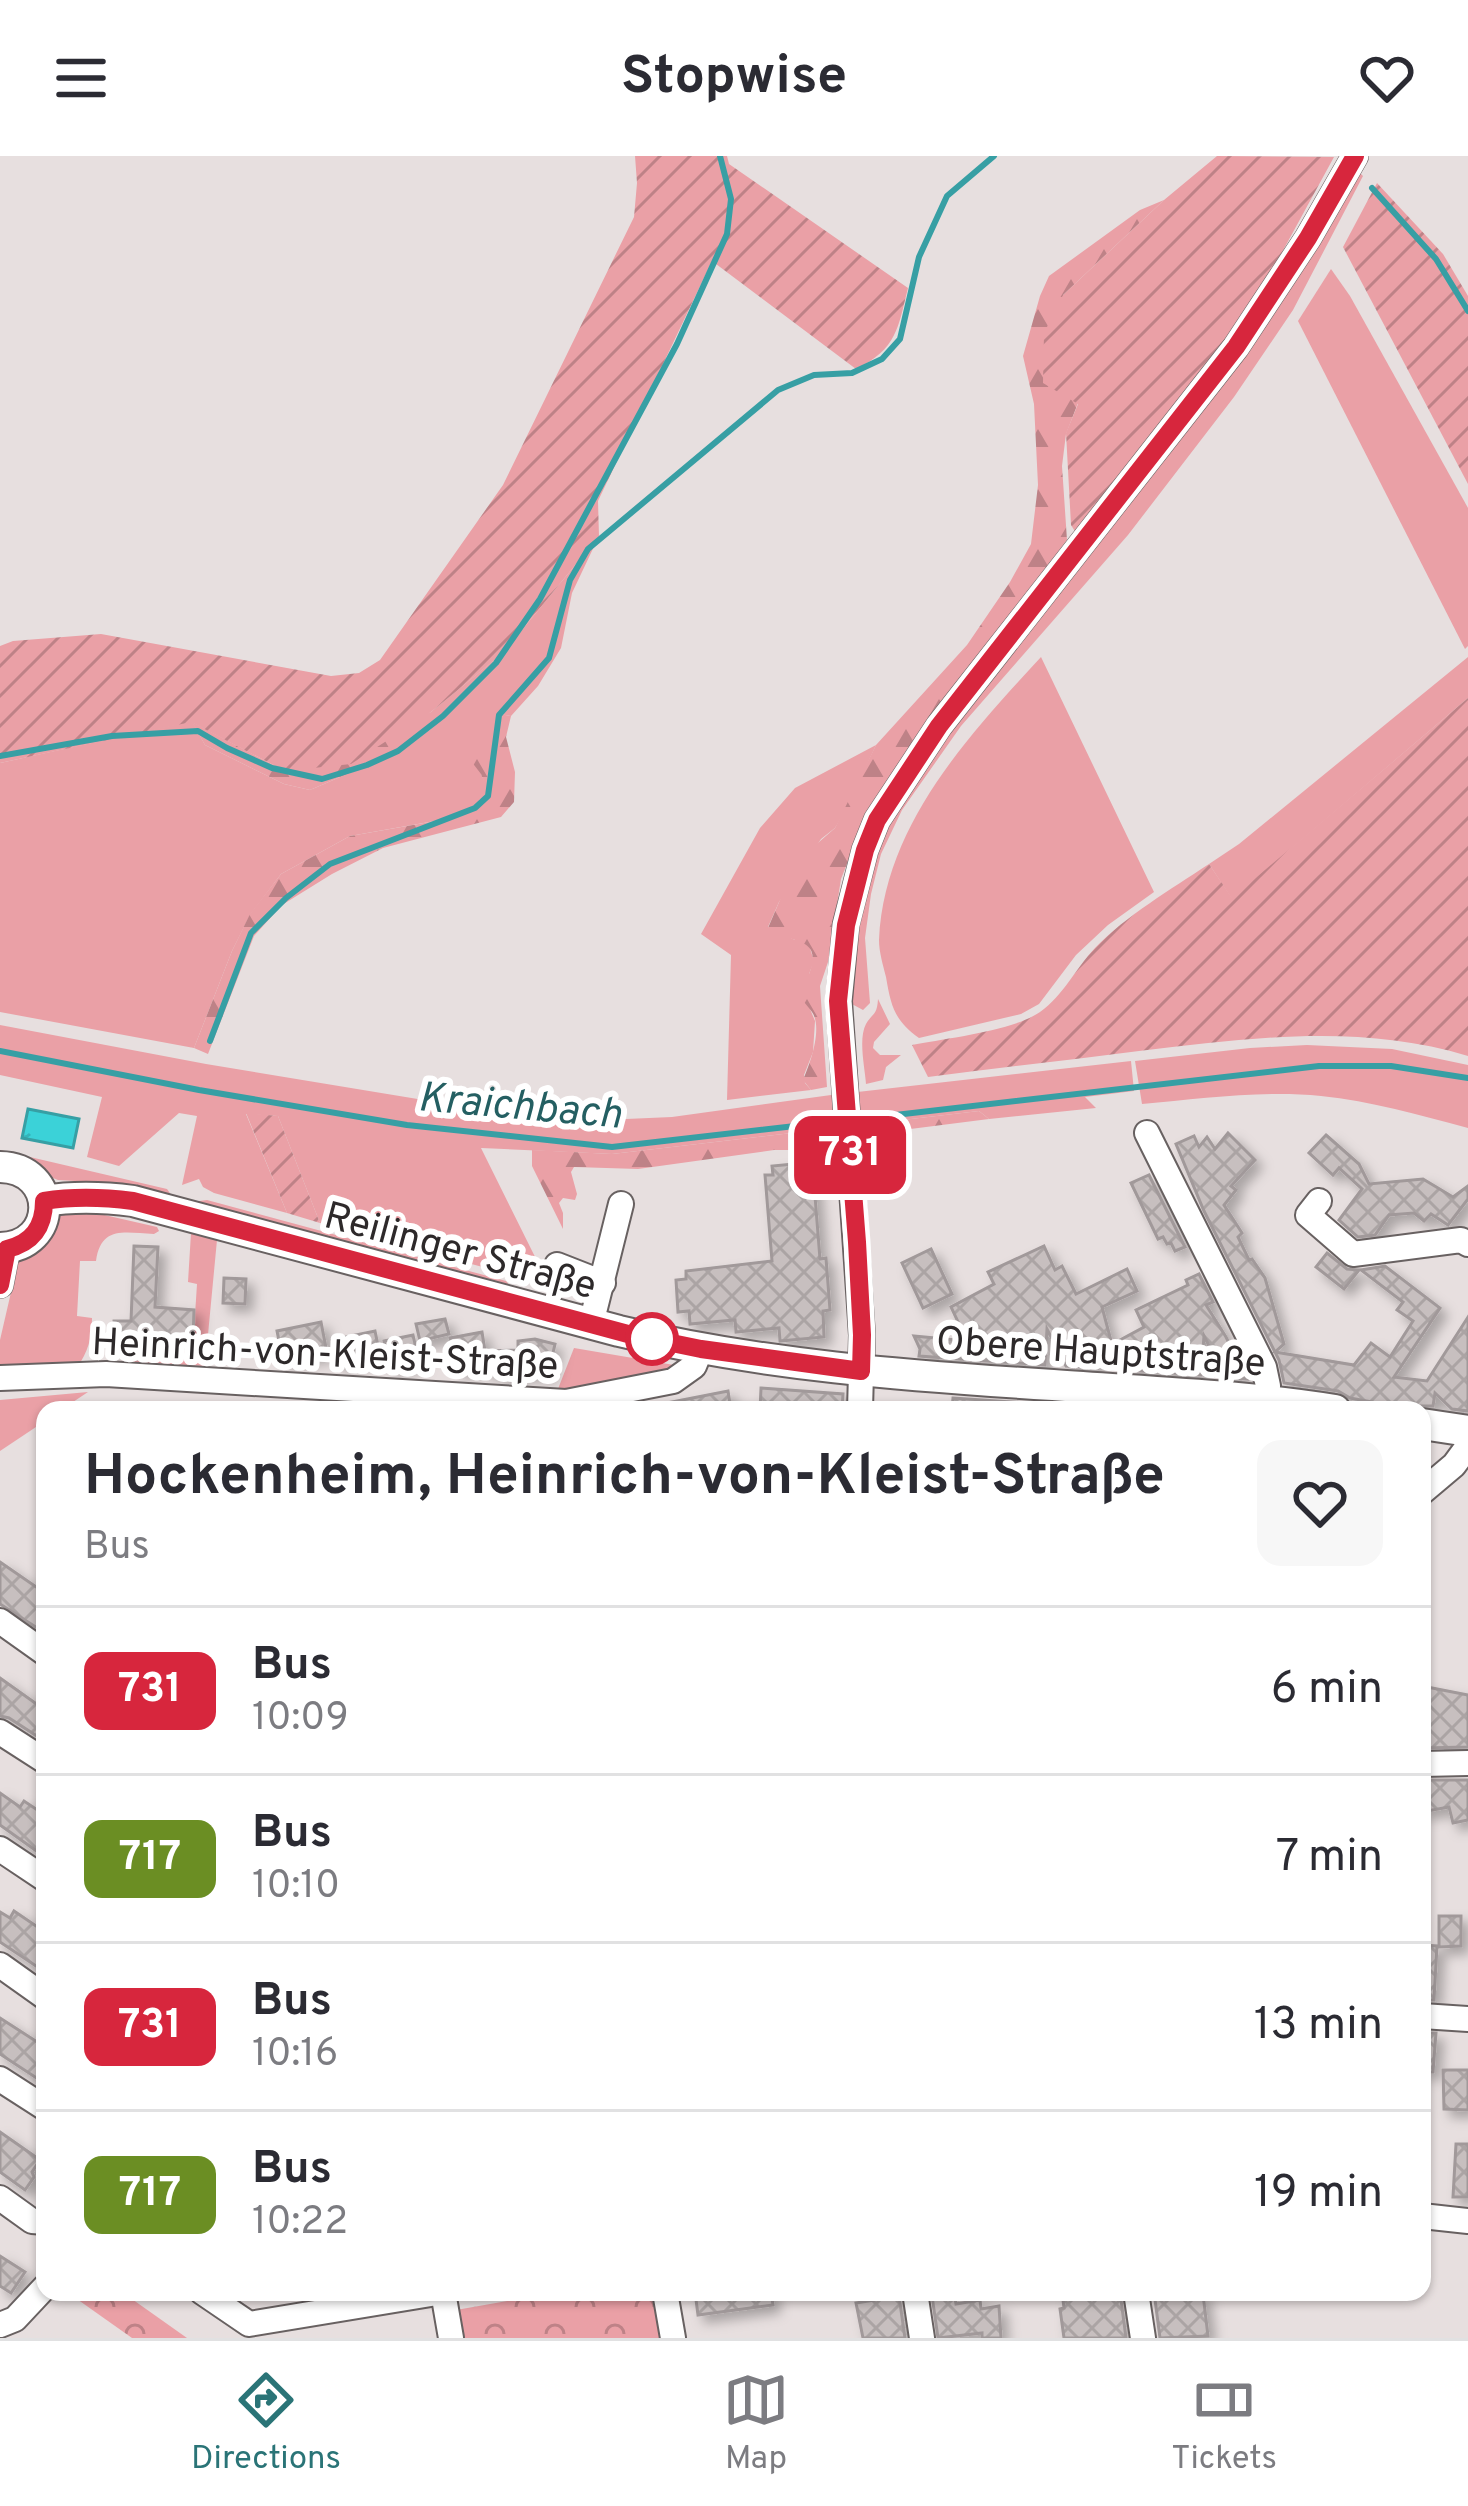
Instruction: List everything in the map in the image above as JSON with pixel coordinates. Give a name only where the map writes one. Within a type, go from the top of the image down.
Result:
[{"type":"main road","points":[[0,1167],[28,1175],[44,1201],[36,1233],[23,1244],[3,1248]]},
{"type":"main road","name":"Reilinger Straße","points":[[44,1201],[85,1197],[133,1201],[591,1324],[701,1349],[861,1371]]},
{"type":"main road","name":"Obere Hauptstraße","points":[[861,1371],[1179,1401]]},
{"type":"main road","name":"Obere Hauptstraße","points":[[1216,1401],[1279,1401]]},
{"type":"main road","points":[[1431,1425],[1468,1431]]},
{"type":"street","points":[[860,1401],[862,1335],[838,1001],[846,925],[865,850],[877,820],[939,726],[1250,327],[1355,156]]},
{"type":"street","points":[[1147,1133],[1264,1367],[1267,1399]]},
{"type":"street","points":[[1319,1201],[1308,1215],[1354,1254],[1461,1240],[1468,1244]]},
{"type":"street","points":[[591,1324],[621,1204]]},
{"type":"street","points":[[0,1285],[3,1248]]},
{"type":"street","points":[[557,1264],[603,1283]]},
{"type":"street","name":"Heinrich-von-Kleist-Straße","points":[[587,1401],[673,1381],[694,1366],[701,1349]]},
{"type":"street","name":"Heinrich-von-Kleist-Straße","points":[[0,1378],[106,1374],[318,1399],[389,1401]]},
{"type":"street","points":[[1431,1484],[1468,1446]]},
{"type":"street","points":[[0,1621],[36,1647]]},
{"type":"street","points":[[0,1732],[36,1755]]},
{"type":"street","points":[[1431,1764],[1468,1763]]},
{"type":"street","points":[[0,1849],[36,1873]]},
{"type":"street","points":[[0,1965],[36,1991]]},
{"type":"street","points":[[1431,2017],[1468,2019]]},
{"type":"street","points":[[0,2079],[36,2102]]},
{"type":"street","points":[[0,2198],[36,2222]]},
{"type":"street","points":[[1431,2217],[1468,2221]]},
{"type":"street","points":[[5,2318],[36,2294]]},
{"type":"street","points":[[212,2301],[245,2331],[397,2301]]},
{"type":"street","points":[[445,2301],[451,2338]]},
{"type":"street","points":[[667,2301],[673,2338]]},
{"type":"street","points":[[916,2301],[922,2338]]},
{"type":"street","points":[[1137,2301],[1143,2338]]},
{"type":"green space","points":[[635,156],[727,156],[729,164],[908,288],[888,345],[856,369],[712,261],[598,501],[599,536],[503,653],[431,712],[351,764],[285,771],[191,722],[0,763],[0,646],[13,641],[101,634],[331,676],[359,673],[380,660],[503,485],[634,217]]},
{"type":"green space","points":[[1217,156],[1334,157],[1256,300],[1076,533],[1071,525],[1066,433],[1078,404],[1043,383],[1044,333],[1063,295]]},
{"type":"green space","points":[[1356,169],[1363,176],[1293,310],[1234,397],[1128,535],[961,726],[902,810],[881,854],[871,894],[865,938],[870,1003],[863,1010],[850,1003],[866,896],[881,847],[904,795]]},
{"type":"green space","points":[[1377,183],[1443,254],[1468,296],[1468,484],[1343,247]]},
{"type":"green space","points":[[1164,200],[1063,295],[1078,403],[1066,434],[1062,466],[1067,540],[910,750],[877,799],[854,846],[841,879],[820,986],[827,1087],[811,1090],[803,1080],[814,1046],[815,1019],[794,988],[809,974],[812,953],[802,943],[768,928],[791,874],[803,856],[835,828],[876,745],[967,645],[1031,544],[1038,485],[1034,404],[1023,356],[1049,276],[1140,210]]},
{"type":"green space","points":[[1331,269],[1468,508],[1465,649],[1298,321]]},
{"type":"green space","points":[[599,536],[572,593],[561,648],[538,686],[511,716],[499,714],[481,774],[487,787],[477,804],[446,819],[350,836],[281,874],[250,915],[232,951],[194,1048],[0,1012],[0,763],[192,721],[205,745],[284,784],[310,790],[396,753],[431,729],[497,667],[493,661]]},
{"type":"green space","points":[[1041,657],[1154,892],[1076,955],[1039,1004],[1021,1014],[919,1038],[895,1012],[880,949],[884,898],[896,859],[934,785]]},
{"type":"green space","points":[[1468,657],[1468,698],[1232,899],[1209,864]]},
{"type":"green space","points":[[493,661],[498,667],[431,729],[396,753],[310,790],[284,784],[205,745],[192,722],[285,771],[431,712]]},
{"type":"green space","points":[[1468,698],[1468,1056],[1386,1039],[1304,1036],[928,1077],[912,1045],[997,1029],[1040,1012],[1107,936],[1209,864],[1232,898]]},
{"type":"green space","points":[[499,714],[511,716],[506,737],[515,772],[514,802],[501,817],[383,848],[282,905],[254,936],[208,1054],[194,1048],[250,914],[281,874],[350,836],[447,819],[477,804],[486,787],[471,761],[483,728]]},
{"type":"green space","points":[[876,745],[835,828],[821,839],[768,927],[809,945],[814,961],[809,974],[813,1052],[804,1075],[811,1090],[727,1100],[731,955],[701,934],[760,828],[795,788]]},
{"type":"green space","points":[[878,999],[890,1024],[873,1048],[880,1055],[901,1055],[886,1067],[883,1080],[866,1084],[862,1037]]},
{"type":"green space","points":[[0,1025],[557,1122],[672,1117],[1131,1061],[1134,1091],[1085,1097],[1096,1108],[989,1119],[979,1111],[612,1154],[481,1148],[549,1285],[320,1223],[278,1116],[246,1114],[287,1213],[214,1193],[199,1179],[182,1185],[197,1116],[179,1113],[119,1166],[87,1157],[102,1097],[0,1075]]},
{"type":"green space","points":[[1307,1045],[1392,1049],[1468,1065],[1468,1128],[1377,1105],[1299,1094],[1142,1104],[1135,1061]]},
{"type":"green space","points":[[979,1111],[989,1119],[871,1134],[834,1128],[837,1174],[817,1179],[813,1158],[798,1150],[638,1169],[574,1167],[575,1200],[563,1198],[559,1203],[563,1229],[532,1166],[532,1150],[612,1154]]},
{"type":"green space","points":[[246,1113],[278,1116],[320,1223],[287,1213]]},
{"type":"green space","points":[[0,1150],[167,1189],[172,1196],[110,1183],[58,1180],[0,1157]]},
{"type":"green space","points":[[207,1200],[506,1281],[510,1286],[199,1203]]},
{"type":"green space","points":[[87,1211],[159,1231],[109,1236],[96,1261],[80,1261],[77,1316],[92,1318],[92,1325],[77,1368],[0,1366],[0,1340],[18,1262],[45,1245],[58,1216]]},
{"type":"green space","points":[[191,1233],[217,1240],[205,1366],[115,1361],[173,1360],[185,1351],[197,1284],[188,1282]]},
{"type":"green space","points":[[574,1348],[674,1365],[671,1372],[556,1394]]},
{"type":"green space","points":[[88,1392],[74,1401],[36,1401],[36,1427],[0,1451],[0,1400]]},
{"type":"green space","points":[[80,2301],[135,2301],[187,2338],[132,2338]]},
{"type":"green space","points":[[506,2301],[653,2301],[660,2338],[462,2338],[456,2310]]},
{"type":"water","points":[[28,1109],[79,1119],[73,1148],[22,1138]]},
{"type":"building","points":[[1228,1133],[1255,1160],[1231,1186],[1236,1190],[1224,1205],[1242,1233],[1238,1237],[1249,1260],[1265,1278],[1284,1344],[1275,1352],[1354,1365],[1371,1343],[1390,1357],[1413,1321],[1397,1310],[1403,1302],[1361,1270],[1385,1266],[1440,1308],[1394,1377],[1427,1381],[1468,1317],[1468,1411],[1452,1409],[1435,1393],[1431,1406],[1431,1401],[1366,1401],[1338,1391],[1284,1383],[1279,1360],[1204,1211],[1176,1144],[1194,1136],[1199,1147],[1207,1137],[1215,1149]]},
{"type":"building","points":[[1326,1135],[1359,1164],[1369,1184],[1423,1179],[1453,1197],[1468,1186],[1468,1199],[1448,1225],[1431,1214],[1424,1221],[1414,1213],[1389,1215],[1375,1235],[1358,1237],[1339,1220],[1362,1189],[1339,1168],[1333,1175],[1309,1153]]},
{"type":"building","points":[[805,1163],[805,1172],[813,1171],[820,1259],[826,1258],[830,1310],[823,1311],[824,1337],[780,1341],[779,1328],[736,1332],[735,1320],[690,1324],[689,1311],[678,1312],[676,1280],[686,1279],[686,1271],[772,1261],[765,1175],[773,1175],[772,1166]]},
{"type":"building","points":[[1149,1175],[1185,1247],[1175,1251],[1163,1237],[1158,1239],[1131,1183]]},
{"type":"building","points":[[134,1246],[158,1247],[155,1307],[194,1310],[193,1340],[154,1338],[153,1351],[113,1349],[114,1321],[131,1321]]},
{"type":"building","points":[[1044,1246],[1055,1270],[1062,1266],[1076,1294],[1127,1269],[1137,1291],[1102,1307],[1114,1352],[1095,1361],[1097,1368],[1066,1366],[1047,1329],[1045,1365],[919,1356],[914,1336],[967,1341],[951,1307],[994,1284],[988,1272]]},
{"type":"building","points":[[931,1249],[952,1294],[923,1308],[902,1263]]},
{"type":"building","points":[[1327,1253],[1347,1269],[1359,1270],[1344,1289],[1316,1267]]},
{"type":"building","points":[[1199,1274],[1213,1302],[1206,1305],[1247,1379],[1225,1377],[1204,1336],[1201,1375],[1127,1370],[1120,1340],[1144,1327],[1136,1310],[1188,1285],[1186,1280]]},
{"type":"building","points":[[224,1278],[246,1279],[245,1304],[223,1303]]},
{"type":"building","points":[[445,1319],[449,1334],[420,1341],[416,1324]]},
{"type":"building","points":[[321,1322],[327,1353],[283,1361],[277,1331]]},
{"type":"building","points":[[375,1331],[380,1355],[338,1364],[332,1340]]},
{"type":"building","points":[[482,1332],[485,1351],[518,1350],[518,1341],[535,1339],[555,1344],[548,1375],[530,1372],[502,1379],[500,1371],[490,1373],[488,1365],[457,1371],[450,1338]]},
{"type":"building","points":[[413,1335],[419,1362],[390,1369],[384,1341]]},
{"type":"building","points":[[761,1388],[843,1394],[843,1401],[760,1401]]},
{"type":"building","points":[[728,1391],[730,1401],[677,1401]]},
{"type":"building","points":[[0,1562],[36,1587],[36,1627],[0,1604]]},
{"type":"building","points":[[0,1678],[36,1704],[36,1735],[9,1718],[0,1716]]},
{"type":"building","points":[[1431,1688],[1468,1695],[1468,1747],[1431,1748]]},
{"type":"building","points":[[1431,1780],[1468,1780],[1468,1820],[1453,1823],[1449,1807],[1431,1810]]},
{"type":"building","points":[[0,1793],[20,1807],[24,1801],[36,1809],[36,1851],[0,1825]]},
{"type":"building","points":[[14,1911],[36,1926],[36,1966],[0,1942],[0,1912],[10,1918]]},
{"type":"building","points":[[1439,1916],[1461,1916],[1461,1946],[1439,1947]]},
{"type":"building","points":[[1431,1946],[1437,1946],[1431,2000]]},
{"type":"building","points":[[0,2018],[36,2041],[36,2078],[0,2054]]},
{"type":"building","points":[[1431,2033],[1436,2033],[1433,2072]]},
{"type":"building","points":[[1443,2070],[1468,2070],[1468,2110],[1444,2109]]},
{"type":"building","points":[[0,2132],[36,2157],[36,2166],[25,2190],[0,2172]]},
{"type":"building","points":[[1456,2144],[1468,2144],[1468,2197],[1453,2197]]},
{"type":"building","points":[[0,2256],[25,2272],[11,2293],[0,2286]]},
{"type":"building","points":[[696,2301],[772,2301],[773,2305],[698,2315]]},
{"type":"building","points":[[900,2301],[905,2338],[863,2338],[856,2303]]},
{"type":"building","points":[[933,2301],[980,2301],[981,2309],[999,2306],[1001,2338],[982,2338],[982,2333],[938,2338]]},
{"type":"building","points":[[1063,2301],[1121,2301],[1126,2338],[1064,2338],[1060,2309]]},
{"type":"building","points":[[1155,2301],[1204,2301],[1208,2336],[1160,2338]]},
{"type":"waterway","points":[[0,756],[112,736],[198,731],[272,768],[322,779],[398,751],[443,716],[496,663],[540,599],[677,344],[727,234],[731,199],[720,156]]},
{"type":"waterway","points":[[210,1041],[251,933],[286,898],[330,864],[475,808],[488,796],[499,715],[549,658],[570,580],[588,549],[778,390],[814,375],[852,373],[882,359],[900,339],[919,257],[947,196],[994,156]]},
{"type":"waterway","points":[[1372,188],[1436,259],[1468,311]]},
{"type":"waterway","name":"Kraichbach","points":[[0,1051],[407,1125],[612,1147],[839,1121]]},
{"type":"waterway","name":"Kraichbach","points":[[852,1120],[1319,1066],[1391,1066],[1468,1078]]},
{"type":"bus line","name":"731","points":[[0,1285],[7,1249],[36,1233],[44,1201],[100,1197],[133,1201],[628,1334],[861,1371],[857,1242],[838,1001],[846,925],[877,820],[939,726],[1236,347],[1355,156]]}]
